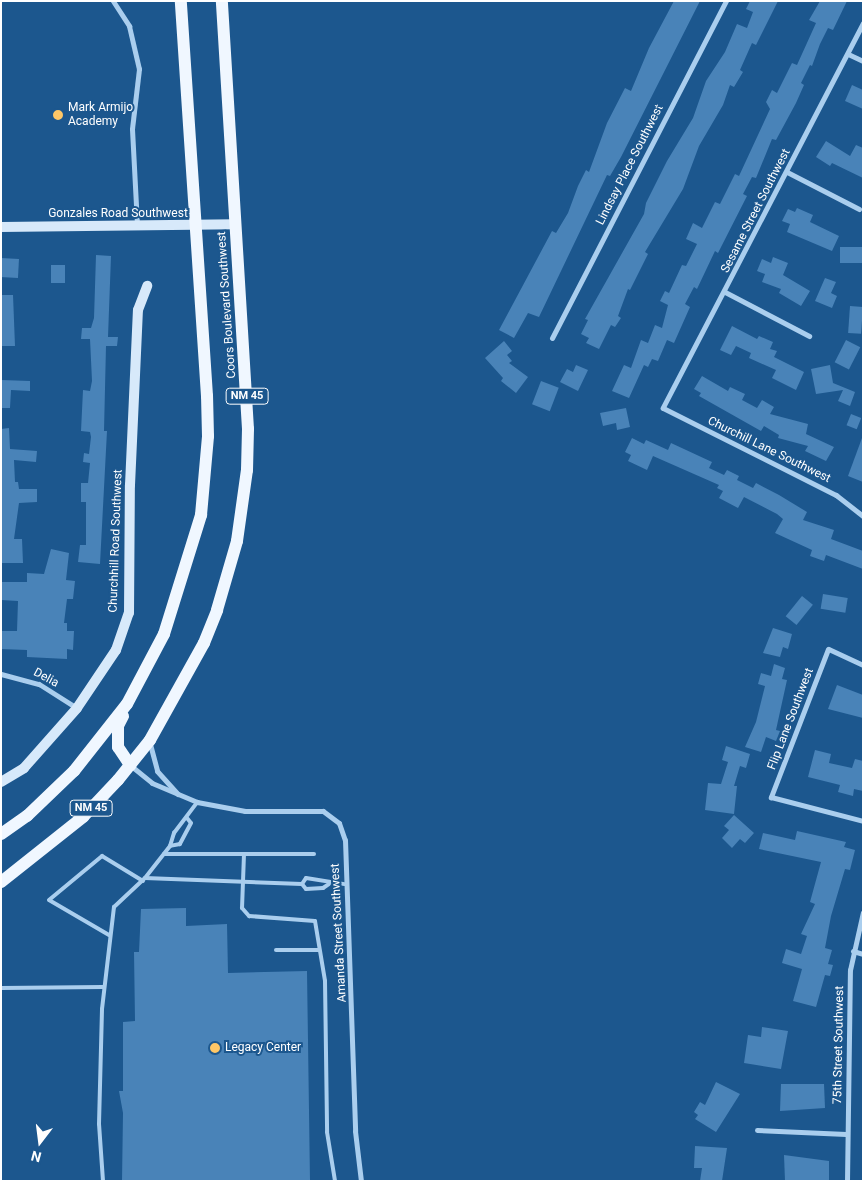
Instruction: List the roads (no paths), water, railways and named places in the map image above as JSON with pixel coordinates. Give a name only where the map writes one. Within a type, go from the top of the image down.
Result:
[{"type":"main road","name":"Coors Boulevard Southwest","points":[[1,834],[27,816],[74,771],[127,704],[164,634],[201,515],[208,436],[197,226],[181,1]]},
{"type":"main road","name":"Coors Boulevard Southwest","points":[[1,882],[83,817],[150,740],[189,675],[208,634],[227,579],[242,508],[248,429],[222,1]]},
{"type":"main road","points":[[127,704],[117,736],[118,748],[130,765]]},
{"type":"street","points":[[113,1],[129,26],[140,68],[132,129],[137,226]]},
{"type":"street","name":"Lindsay Place Southwest","points":[[552,338],[726,1]]},
{"type":"street","name":"Sesame Street Southwest","points":[[663,408],[725,292],[863,22]]},
{"type":"street","points":[[848,54],[863,61]]},
{"type":"street","points":[[787,172],[858,209]]},
{"type":"street","name":"Gonzales Road Southwest","points":[[1,227],[197,226],[235,224]]},
{"type":"street","name":"Churchhill Road Southwest","points":[[1,782],[24,768],[77,708],[116,650],[128,613],[130,485],[138,310],[147,286]]},
{"type":"street","points":[[725,292],[809,336]]},
{"type":"street","name":"Churchill Lane Southwest","points":[[663,408],[836,495],[863,516]]},
{"type":"street","name":"Flip Lane Southwest","points":[[863,665],[828,649],[771,797],[863,821]]},
{"type":"street","name":"Delia","points":[[1,674],[39,684],[77,708]]},
{"type":"street","name":"Amanda Street Southwest","points":[[150,740],[157,771],[178,794]]},
{"type":"street","name":"Amanda Street Southwest","points":[[130,765],[152,783],[198,802],[245,811],[323,812],[339,822],[345,840],[345,884],[355,1131],[361,1181]]},
{"type":"street","name":"75th Street Southwest","points":[[847,1181],[846,1134],[853,951],[863,912]]},
{"type":"street","points":[[853,951],[863,954]]},
{"type":"street","points":[[756,1130],[846,1134]]},
{"type":"lane","points":[[103,1181],[99,1124],[103,987],[114,907],[144,880],[170,846],[174,832],[198,802]]},
{"type":"lane","points":[[170,846],[180,844],[191,823],[187,818]]},
{"type":"lane","points":[[164,854],[314,854]]},
{"type":"lane","points":[[244,854],[242,908],[248,916],[315,921],[318,950],[325,982],[327,1132],[335,1181]]},
{"type":"lane","points":[[109,934],[49,900],[102,856],[144,880],[302,884],[306,889],[324,888],[329,884],[345,884]]},
{"type":"lane","points":[[302,884],[306,878],[322,878],[329,884]]},
{"type":"lane","points":[[276,950],[318,950]]},
{"type":"lane","points":[[1,988],[103,987]]},
{"type":"place","name":"Mark Armijo Academy","points":[[58,115]]},
{"type":"place","name":"Legacy Center","points":[[215,1048]]}]
